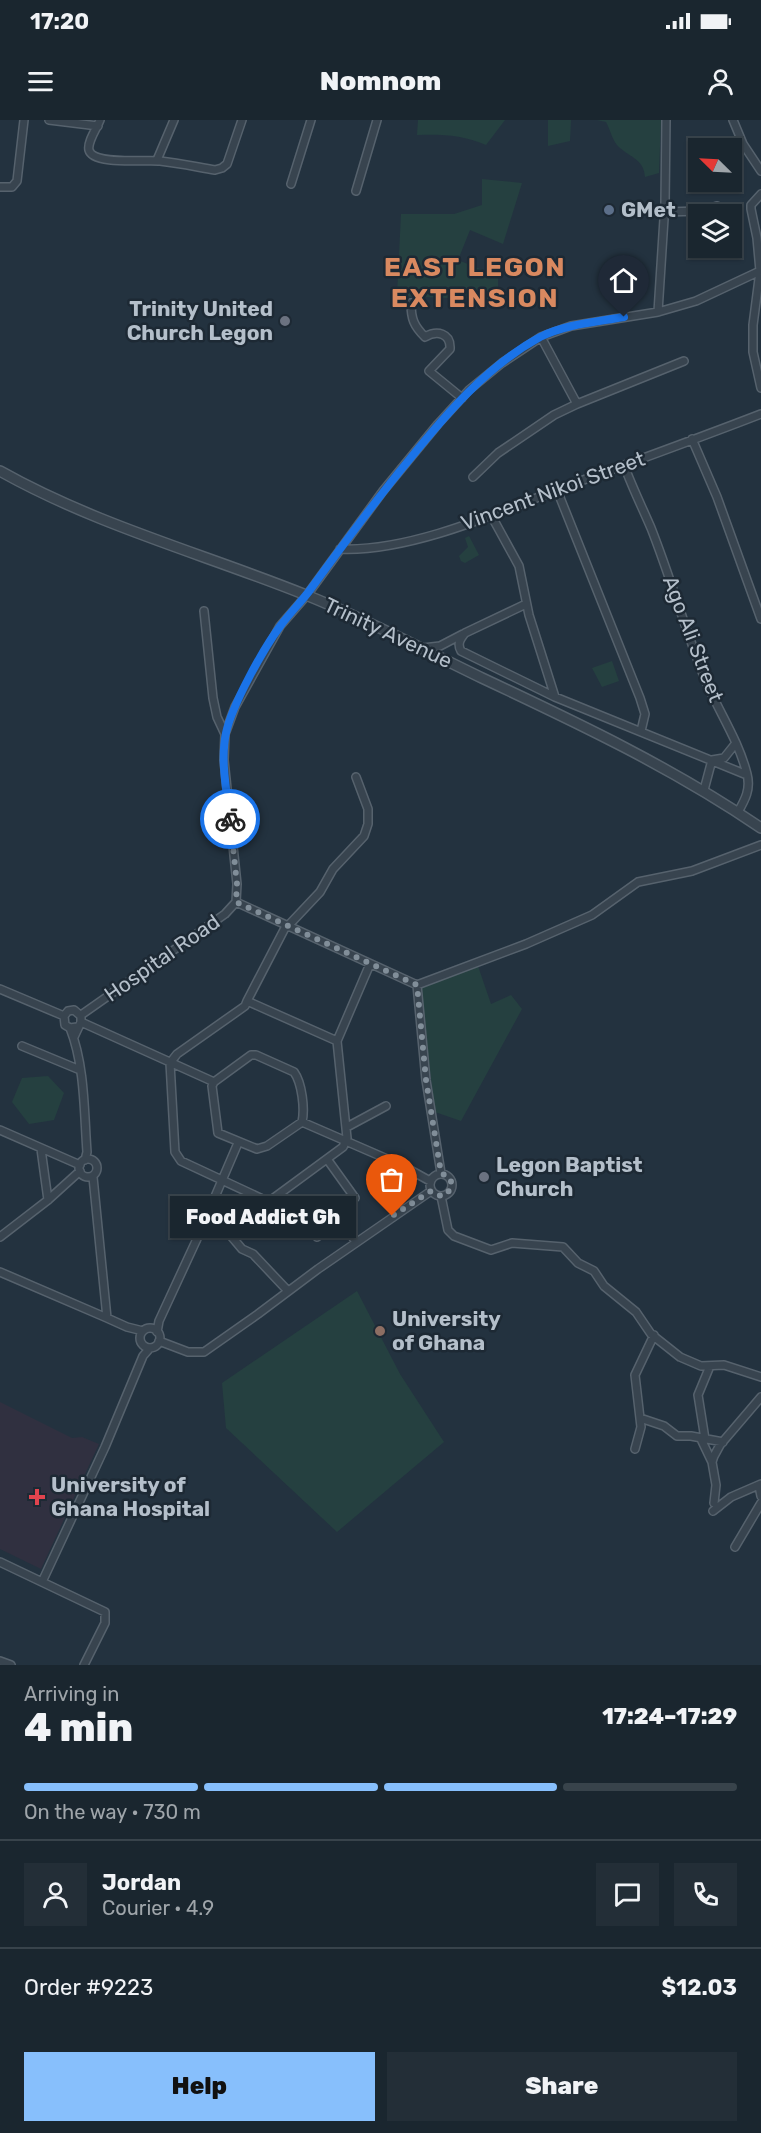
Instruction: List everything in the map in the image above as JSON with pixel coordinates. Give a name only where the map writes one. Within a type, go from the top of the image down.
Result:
[{"type":"street","points":[[0,187],[12,187],[17,181],[24,120]]},
{"type":"street","points":[[49,120],[99,123],[89,150],[92,155],[99,158],[123,162],[158,160],[215,170],[227,164],[243,120]]},
{"type":"street","points":[[158,160],[174,120]]},
{"type":"street","points":[[291,184],[311,120]]},
{"type":"street","points":[[356,191],[377,120]]},
{"type":"street","points":[[658,312],[664,212],[666,120]]},
{"type":"street","points":[[733,120],[743,144],[761,171]]},
{"type":"street","points":[[761,194],[751,205],[760,271],[753,325],[753,352],[761,388]]},
{"type":"street","points":[[664,212],[688,212]]},
{"type":"street","name":"Hospital Road","points":[[77,1021],[87,1010],[225,914],[236,902],[237,884],[224,760],[225,734],[235,707],[280,626],[307,595],[404,466],[462,398],[502,363],[541,337],[571,326],[658,312],[696,300],[760,271]]},
{"type":"street","points":[[411,303],[414,325],[425,337],[433,332],[439,332],[446,336],[451,344],[450,349],[429,371],[462,398]]},
{"type":"street","points":[[541,337],[577,404]]},
{"type":"street","points":[[473,477],[498,453],[527,432],[577,404],[684,361]]},
{"type":"street","name":"Vincent Nikoi Street","points":[[340,549],[375,549],[428,536],[491,515],[692,439],[760,417]]},
{"type":"street","points":[[692,439],[717,497],[761,619]]},
{"type":"street","name":"Ago Ali Street","points":[[624,465],[635,496],[650,527],[704,676],[736,743],[747,775],[749,788],[738,812]]},
{"type":"street","name":"Trinity Avenue","points":[[0,471],[83,510],[187,552],[307,595],[422,648],[637,752],[704,790],[761,828]]},
{"type":"street","points":[[557,490],[640,698],[645,714],[641,730]]},
{"type":"street","points":[[491,515],[519,566],[526,603],[555,697]]},
{"type":"street","points":[[440,646],[526,603]]},
{"type":"street","points":[[204,611],[213,698],[217,717],[225,734]]},
{"type":"street","points":[[460,649],[460,639],[465,633]]},
{"type":"street","points":[[422,648],[440,646],[460,649],[555,697],[747,775]]},
{"type":"street","points":[[712,760],[724,758],[736,743]]},
{"type":"street","points":[[704,790],[712,760]]},
{"type":"street","points":[[269,1202],[222,1182],[177,1157],[170,1063],[177,1054],[244,1006],[287,926],[320,892],[333,870],[364,836],[368,824],[368,809],[356,777]]},
{"type":"street","points":[[236,902],[417,985],[526,944],[592,915],[638,882],[692,871],[761,845]]},
{"type":"street","points":[[200,1232],[226,1230],[269,1202],[346,1143],[347,1127],[337,1041],[370,964]]},
{"type":"street","points":[[417,985],[426,1080],[441,1173]]},
{"type":"street","points":[[0,989],[64,1016]]},
{"type":"street","points":[[247,1001],[337,1041]]},
{"type":"street","points":[[106,1318],[93,1187],[85,1162],[80,1070],[74,1038],[77,1021],[71,1010],[64,1016],[64,1023],[77,1021],[214,1082]]},
{"type":"street","points":[[22,1046],[80,1070]]},
{"type":"street","points":[[251,1055],[256,1055],[289,1069],[298,1077],[303,1110],[302,1122],[262,1148],[257,1149],[238,1143],[221,1135],[216,1128],[212,1086],[214,1082],[251,1055]]},
{"type":"street","points":[[347,1127],[386,1106]]},
{"type":"street","points":[[302,1122],[346,1143],[401,1164],[430,1181]]},
{"type":"street","points":[[0,1130],[41,1149],[97,1167],[90,1177]]},
{"type":"street","points":[[0,1272],[142,1334],[154,1330],[200,1232],[238,1143]]},
{"type":"street","points":[[41,1149],[48,1200]]},
{"type":"street","points":[[327,1159],[355,1198]]},
{"type":"street","points":[[0,1237],[48,1200],[85,1162]]},
{"type":"street","points":[[441,1173],[450,1178],[452,1185],[447,1194],[441,1196],[431,1191],[430,1181],[434,1175],[441,1173]]},
{"type":"street","points":[[154,1330],[159,1341],[196,1354],[204,1352],[431,1191]]},
{"type":"street","points":[[441,1196],[450,1233],[491,1250],[512,1244],[563,1247],[578,1263],[594,1271],[604,1286],[636,1312],[654,1335],[684,1359],[701,1366],[724,1365],[761,1377]]},
{"type":"street","points":[[317,1237],[333,1225],[338,1225],[346,1229],[356,1242]]},
{"type":"street","points":[[226,1230],[242,1250],[253,1254],[288,1291]]},
{"type":"street","points":[[42,1582],[105,1447],[143,1356],[146,1347],[142,1334]]},
{"type":"street","points":[[635,1449],[640,1432],[635,1375],[654,1335]]},
{"type":"street","points":[[146,1347],[157,1345],[159,1341]]},
{"type":"street","points":[[710,1366],[698,1395],[703,1439],[712,1462],[716,1485],[713,1507],[760,1485],[761,1496]]},
{"type":"street","points":[[712,1462],[723,1442],[761,1397]]},
{"type":"street","points":[[639,1418],[662,1425],[677,1436],[723,1442]]},
{"type":"street","points":[[735,1547],[761,1503]]},
{"type":"street","points":[[0,1562],[105,1612],[105,1623],[84,1665]]},
{"type":"street","points":[[0,1661],[10,1665]]},
{"type":"shaded area","name":"University of Ghana Hospital","points":[[0,1402],[72,1438],[82,1437],[99,1444],[41,1569],[0,1549]]},
{"type":"green space","points":[[418,120],[505,120],[486,145],[452,136],[417,135]]},
{"type":"green space","points":[[548,120],[571,120],[570,141],[548,146]]},
{"type":"green space","points":[[597,120],[661,120],[659,173],[645,177],[639,162],[615,143],[606,122]]},
{"type":"green space","points":[[482,179],[522,183],[503,244],[470,230],[458,260],[485,271],[498,271],[498,300],[397,296],[401,214],[454,214],[482,205]]},
{"type":"green space","points":[[469,536],[479,555],[465,563],[459,556],[468,547],[465,538]]},
{"type":"green space","points":[[612,661],[619,681],[602,687],[592,668]]},
{"type":"green space","points":[[478,966],[491,1004],[511,995],[522,1009],[461,1121],[435,1112],[420,988]]},
{"type":"green space","points":[[48,1076],[64,1093],[54,1120],[29,1124],[12,1102],[22,1078]]},
{"type":"green space","points":[[357,1291],[400,1374],[444,1442],[337,1532],[226,1428],[222,1383]]},
{"type":"way so far","points":[[230,819],[237,884],[236,902],[417,985],[426,1080],[441,1173],[450,1178],[452,1188],[444,1196],[437,1196],[431,1191],[392,1216]]},
{"type":"place","name":"GMet","points":[[609,210]]},
{"type":"place","name":"Trinity United Church Legon","points":[[285,321]]},
{"type":"place","name":"Legon Baptist Church","points":[[484,1177]]},
{"type":"place","name":"Food Addict Gh","points":[[392,1216]]},
{"type":"place","name":"University of Ghana","points":[[380,1331]]},
{"type":"place","name":"University of Ghana Hospital","points":[[37,1497]]},
{"type":"district","name":"EAST LEGON EXTENSION","points":[[475,282]]},
{"type":"route","points":[[230,819],[224,760],[225,734],[235,707],[280,626],[307,595],[383,491],[469,390],[502,363],[541,337],[571,326],[624,317]]}]
